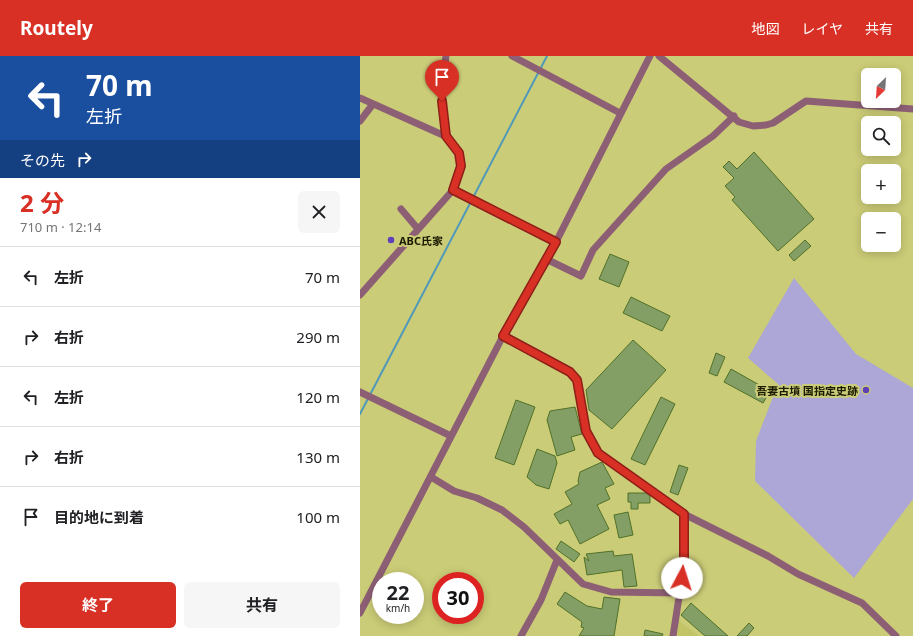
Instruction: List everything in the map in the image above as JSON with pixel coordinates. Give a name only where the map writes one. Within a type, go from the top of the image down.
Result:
[{"type":"street","points":[[446,56],[442,86],[446,136]]},
{"type":"street","points":[[512,56],[620,113]]},
{"type":"street","points":[[360,613],[503,336],[556,242],[650,56]]},
{"type":"street","points":[[660,56],[740,122],[753,126],[773,123],[806,101],[913,109]]},
{"type":"street","points":[[360,98],[446,136],[459,153],[461,166],[453,190],[360,295]]},
{"type":"street","points":[[360,120],[373,104]]},
{"type":"street","points":[[546,259],[581,276],[593,250],[666,169],[713,136],[734,116]]},
{"type":"street","points":[[453,190],[556,242]]},
{"type":"street","points":[[401,209],[418,229]]},
{"type":"street","points":[[503,336],[570,372],[577,380],[586,431],[598,453],[684,514],[768,556],[798,574],[862,603],[896,636]]},
{"type":"street","points":[[360,392],[451,436]]},
{"type":"street","points":[[431,477],[454,491],[477,498],[502,510],[524,527],[583,584],[611,592],[679,593]]},
{"type":"street","points":[[674,636],[684,565],[684,514]]},
{"type":"street","points":[[521,636],[541,600],[557,560]]},
{"type":"shaded area","points":[[794,278],[856,354],[913,388],[913,499],[854,578],[755,481],[756,441],[778,384],[748,358]]},
{"type":"shaded area","points":[[679,621],[699,636],[677,636]]},
{"type":"building","points":[[754,152],[814,219],[778,251],[732,200],[735,197],[725,186],[734,178],[723,167],[729,161],[737,169]]},
{"type":"building","points":[[805,240],[811,246],[794,261],[789,255]]},
{"type":"building","points":[[610,254],[629,262],[619,287],[599,279]]},
{"type":"building","points":[[631,297],[670,316],[662,331],[623,313]]},
{"type":"building","points":[[633,340],[666,370],[612,429],[589,410],[586,390]]},
{"type":"building","points":[[716,353],[725,357],[717,376],[709,373]]},
{"type":"building","points":[[731,369],[770,391],[763,403],[724,382]]},
{"type":"building","points":[[661,397],[675,404],[645,465],[631,459]]},
{"type":"building","points":[[516,400],[535,407],[514,465],[495,458]]},
{"type":"building","points":[[575,407],[582,434],[571,437],[575,450],[557,456],[547,420],[550,411]]},
{"type":"building","points":[[537,449],[555,456],[557,463],[549,489],[536,485],[527,477]]},
{"type":"building","points":[[602,462],[614,484],[605,488],[610,499],[597,505],[609,529],[580,544],[568,520],[560,524],[554,514],[572,504],[565,492],[579,484],[578,481],[580,472]]},
{"type":"building","points":[[679,465],[688,468],[678,495],[670,492]]},
{"type":"building","points":[[628,493],[646,493],[650,496],[650,503],[638,503],[638,509],[631,509],[631,502],[628,502]]},
{"type":"building","points":[[628,512],[633,535],[619,538],[614,515]]},
{"type":"building","points":[[561,541],[580,554],[574,562],[556,549]]},
{"type":"building","points":[[613,551],[614,556],[632,554],[637,586],[624,587],[622,570],[587,575],[584,557],[589,561],[586,554]]},
{"type":"building","points":[[565,592],[587,606],[602,609],[604,597],[620,599],[614,636],[579,636],[584,628],[581,627],[582,622],[557,604]]},
{"type":"building","points":[[691,603],[728,636],[705,636],[681,615]]},
{"type":"building","points":[[749,623],[754,628],[747,636],[737,636]]},
{"type":"building","points":[[645,630],[663,634],[662,636],[644,636]]},
{"type":"waterway","points":[[360,414],[547,56]]},
{"type":"place","name":"ABC氏家","points":[[391,240]]},
{"type":"place","name":"吾妻古墳 国指定史跡","points":[[866,390]]},
{"type":"route","points":[[442,101],[446,136],[459,153],[461,166],[453,190],[556,242],[503,336],[570,372],[577,380],[586,431],[598,453],[684,514],[684,565],[682,578]]}]
